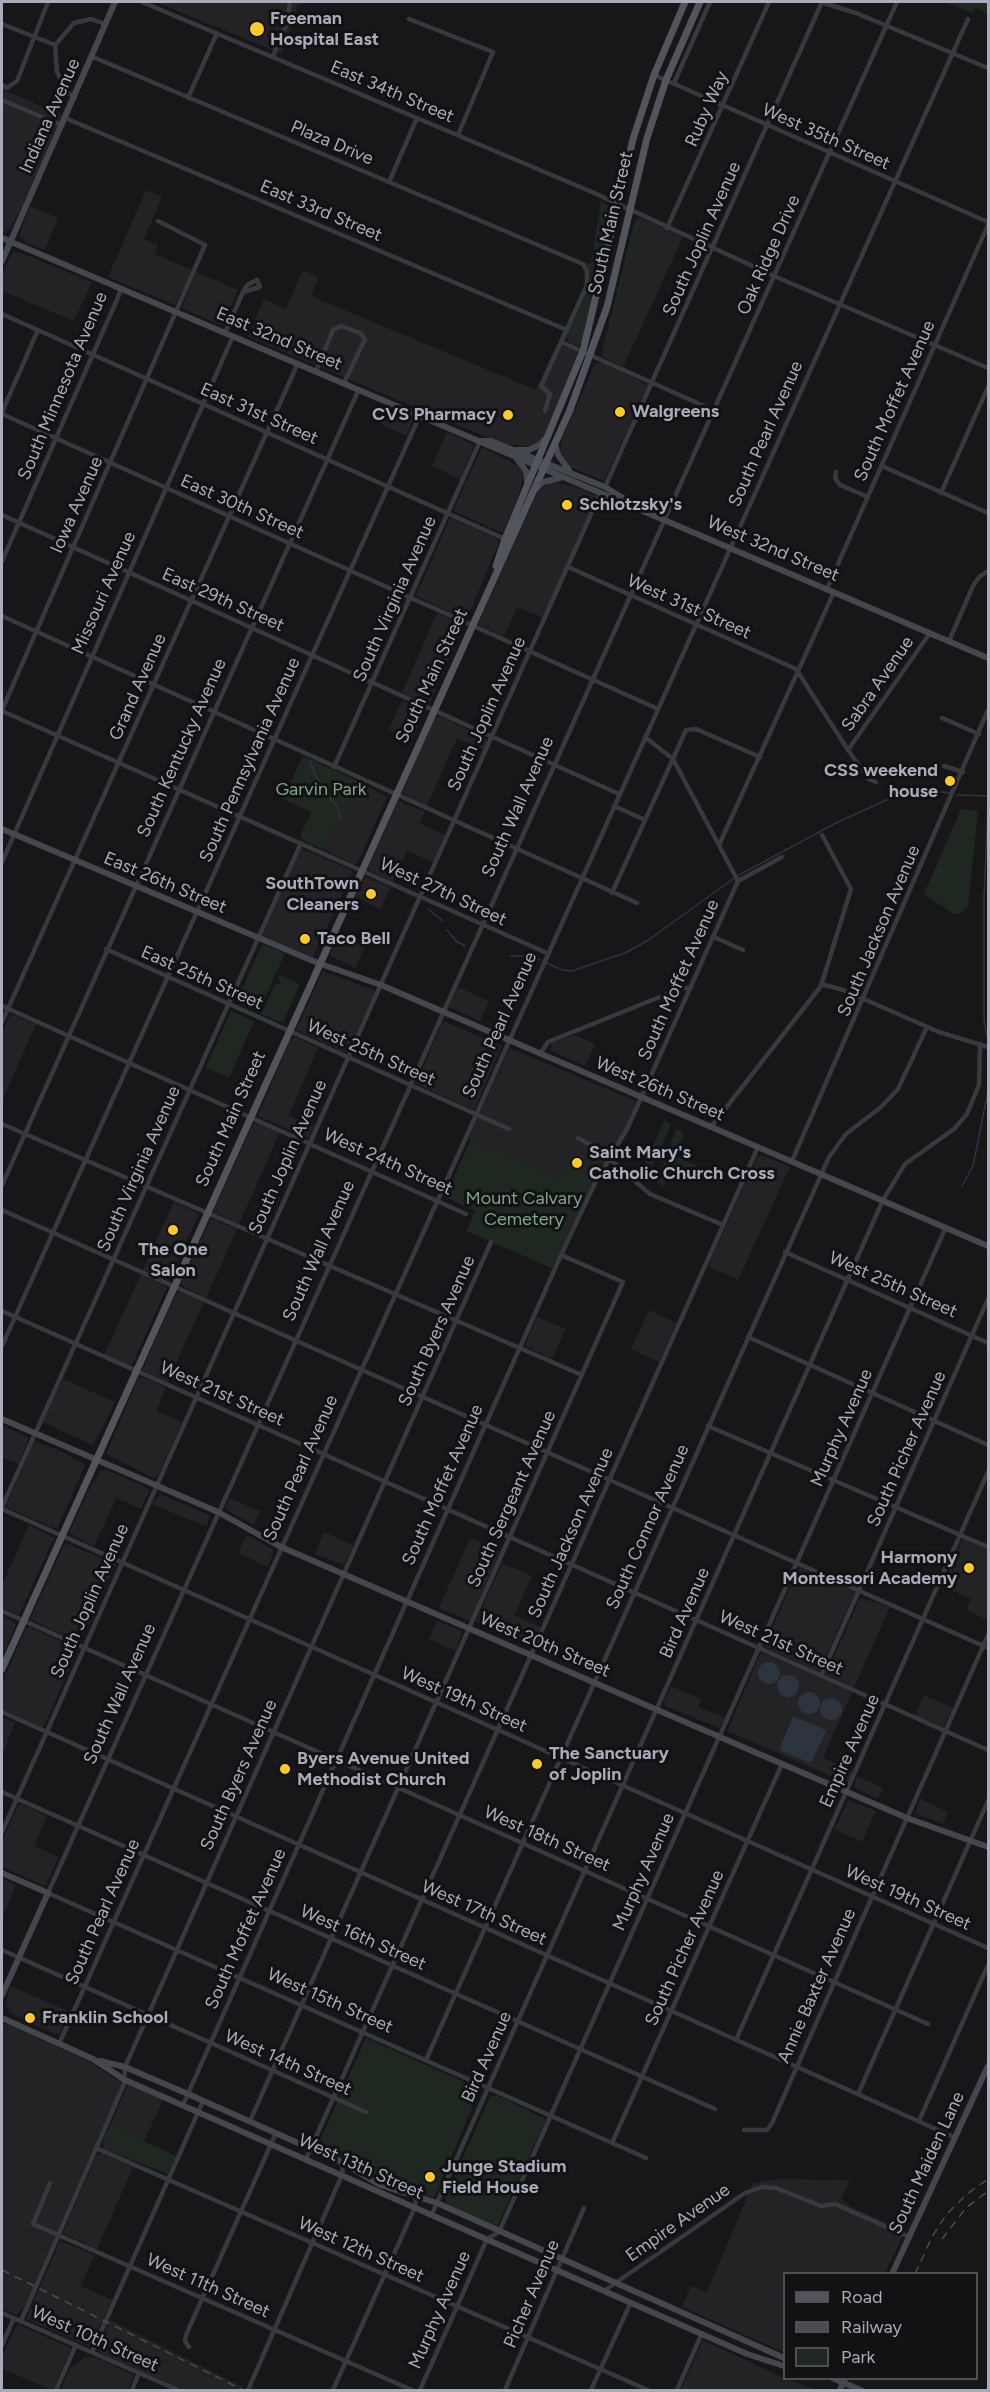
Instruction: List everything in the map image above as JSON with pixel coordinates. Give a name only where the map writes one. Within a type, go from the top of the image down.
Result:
[{"type":"main road","name":"Indiana Avenue","points":[[2,261],[93,57],[115,2]]},
{"type":"main road","name":"South Main Street","points":[[491,582],[505,538],[583,351],[633,139],[654,75],[685,2]]},
{"type":"main road","name":"South Main Street","points":[[2,1669],[394,795],[536,489],[592,355],[607,307],[647,138],[666,80],[699,3]]},
{"type":"main road","name":"East 32nd Street","points":[[2,238],[481,441],[517,459],[536,463]]},
{"type":"main road","points":[[513,450],[529,450],[539,446],[547,436]]},
{"type":"main road","points":[[481,441],[491,441],[545,467],[574,474],[605,487],[633,505]]},
{"type":"main road","points":[[555,443],[564,467],[574,474]]},
{"type":"main road","points":[[517,459],[526,471],[527,485]]},
{"type":"main road","name":"West 32nd Street","points":[[545,467],[600,494],[664,518],[988,658]]},
{"type":"main road","points":[[536,489],[543,482],[564,478]]},
{"type":"main road","name":"East 26th Street","points":[[2,829],[134,887],[318,963]]},
{"type":"main road","name":"West 26th Street","points":[[318,963],[381,985],[988,1246]]},
{"type":"main road","name":"West 20th Street","points":[[2,1419],[218,1512],[281,1547],[907,1818],[988,1847]]},
{"type":"main road","name":"West 15th Street","points":[[2,1873],[48,1893]]},
{"type":"main road","name":"South Wall Avenue","points":[[2,1995],[48,1893]]},
{"type":"main road","name":"West 13th Street","points":[[2,2018],[93,2059],[125,2080],[693,2330],[783,2366]]},
{"type":"main road","name":"West 13th Street","points":[[93,2059],[125,2067],[163,2083],[343,2163],[380,2186],[437,2203],[783,2358]]},
{"type":"main road","name":"South Maiden Lane","points":[[893,2272],[988,2066]]},
{"type":"main road","points":[[158,2094],[163,2083]]},
{"type":"main road","points":[[213,2119],[218,2107]]},
{"type":"main road","points":[[238,2129],[242,2118]]},
{"type":"main road","points":[[456,2226],[461,2215]]},
{"type":"main road","points":[[524,2255],[529,2246]]},
{"type":"main road","points":[[594,2286],[598,2276]]},
{"type":"main road","points":[[628,2301],[630,2290]]},
{"type":"main road","points":[[651,2311],[656,2301]]},
{"type":"main road","points":[[666,2318],[671,2307]]},
{"type":"main road","points":[[693,2330],[698,2319]]},
{"type":"main road","points":[[705,2335],[713,2326]]},
{"type":"main road","points":[[840,2391],[844,2381],[861,2391]]},
{"type":"street","points":[[2,85],[7,87],[17,81],[48,2]]},
{"type":"street","name":"East 34th Street","points":[[142,2],[458,135],[839,305],[988,368]]},
{"type":"street","points":[[691,2],[699,3],[707,8]]},
{"type":"street","points":[[674,83],[710,2]]},
{"type":"street","name":"Ruby Way","points":[[668,228],[770,2]]},
{"type":"street","points":[[821,2],[886,25],[988,68]]},
{"type":"street","name":"South Joplin Avenue","points":[[605,487],[821,2]]},
{"type":"street","name":"Oak Ridge Drive","points":[[664,518],[897,2]]},
{"type":"street","points":[[273,56],[287,23],[290,4]]},
{"type":"street","name":"South Pearl Avenue","points":[[59,2044],[968,18]]},
{"type":"street","points":[[75,98],[66,91],[57,72],[55,45],[74,23],[91,19],[105,24]]},
{"type":"street","points":[[410,19],[492,51],[491,61],[458,135]]},
{"type":"street","points":[[2,24],[55,45]]},
{"type":"street","points":[[188,98],[217,33]]},
{"type":"street","name":"Plaza Drive","points":[[93,57],[583,264],[588,278],[541,386],[550,394],[545,411]]},
{"type":"street","name":"West 35th Street","points":[[654,75],[988,224]]},
{"type":"street","points":[[2,100],[61,125]]},
{"type":"street","name":"East 33rd Street","points":[[65,118],[567,330]]},
{"type":"street","points":[[389,182],[417,118]]},
{"type":"street","name":"Iowa Avenue","points":[[2,710],[178,312],[205,245],[158,221]]},
{"type":"street","name":"South Moffet Avenue","points":[[719,845],[798,672],[868,497],[988,224]]},
{"type":"street","name":"South Minnesota Avenue","points":[[2,561],[119,296],[120,288]]},
{"type":"street","points":[[225,333],[243,292]]},
{"type":"street","name":"East 31st Street","points":[[2,314],[505,538]]},
{"type":"street","points":[[316,371],[333,330],[341,326],[360,333],[364,339],[345,383]]},
{"type":"street","points":[[2,413],[38,330]]},
{"type":"street","name":"Missouri Avenue","points":[[2,861],[90,656],[233,336]]},
{"type":"street","points":[[561,342],[713,410]]},
{"type":"street","name":"Grand Avenue","points":[[2,1022],[298,363]]},
{"type":"street","points":[[941,493],[988,387]]},
{"type":"street","name":"South Kentucky Avenue","points":[[2,1185],[359,389]]},
{"type":"street","name":"East 30th Street","points":[[2,413],[658,709]]},
{"type":"street","name":"South Pennsylvania Avenue","points":[[2,1346],[420,415]]},
{"type":"street","name":"South Virginia Avenue","points":[[334,768],[481,441]]},
{"type":"street","points":[[882,466],[988,513]]},
{"type":"street","points":[[836,472],[835,478],[840,485],[868,497]]},
{"type":"street","name":"South Joplin Avenue","points":[[2,1832],[600,494]]},
{"type":"street","name":"East 29th Street","points":[[2,515],[619,794]]},
{"type":"street","name":"South Wall Avenue","points":[[48,1893],[664,518]]},
{"type":"street","name":"West 31st Street","points":[[568,567],[798,672]]},
{"type":"street","points":[[949,642],[973,586],[979,577],[988,571]]},
{"type":"street","points":[[2,616],[637,903]]},
{"type":"street","name":"Sabra Avenue","points":[[848,750],[930,633]]},
{"type":"street","points":[[798,672],[848,750],[869,779],[876,782]]},
{"type":"street","name":"West 27th Street","points":[[2,710],[547,953]]},
{"type":"street","name":"South Jackson Avenue","points":[[792,1161],[980,734],[988,710]]},
{"type":"street","points":[[942,718],[980,734]]},
{"type":"street","points":[[612,893],[686,730],[692,728],[760,757]]},
{"type":"street","points":[[645,737],[673,759],[738,881],[782,857]]},
{"type":"street","points":[[944,766],[963,772]]},
{"type":"street","points":[[614,806],[645,820]]},
{"type":"street","points":[[711,1127],[822,984],[851,889],[822,835]]},
{"type":"street","name":"South Virginia Avenue","points":[[2,1508],[300,843]]},
{"type":"street","name":"South Moffet Avenue","points":[[183,2105],[561,1255],[642,1098],[738,881]]},
{"type":"street","points":[[714,937],[743,950]]},
{"type":"street","name":"East 25th Street","points":[[106,949],[288,1031]]},
{"type":"street","points":[[822,984],[837,988],[927,1027],[988,1047]]},
{"type":"street","points":[[540,1054],[548,1042],[682,988],[692,988]]},
{"type":"street","name":"West 24th Street","points":[[2,1006],[250,1115],[466,1214]]},
{"type":"street","name":"South Connor Avenue","points":[[426,2060],[821,1174],[842,1138],[881,1107],[898,1089],[927,1027]]},
{"type":"street","name":"West 25th Street","points":[[288,1031],[509,1129]]},
{"type":"street","name":"Bird Avenue","points":[[432,2214],[883,1200],[897,1174],[909,1161],[954,1129],[967,1114],[979,1085],[980,1044]]},
{"type":"street","points":[[2,1124],[582,1375]]},
{"type":"street","points":[[578,1138],[593,1145],[650,1194],[723,1225]]},
{"type":"street","name":"South Jackson Avenue","points":[[306,2160],[758,1147]]},
{"type":"street","points":[[2,1210],[986,1647]]},
{"type":"street","name":"Murphy Avenue","points":[[420,2391],[487,2240],[499,2232],[946,1227]]},
{"type":"street","name":"South Byers Avenue","points":[[21,2321],[125,2080],[125,2067],[491,1242]]},
{"type":"street","name":"West 25th Street","points":[[785,1252],[988,1343]]},
{"type":"street","name":"South Sergeant Avenue","points":[[250,2121],[623,1282],[561,1255]]},
{"type":"street","name":"South Picher Avenue","points":[[821,1676],[988,1299]]},
{"type":"street","name":"West 21st Street","points":[[2,1311],[988,1750]]},
{"type":"street","points":[[748,1337],[988,1444]]},
{"type":"street","points":[[708,1426],[988,1547]]},
{"type":"street","name":"Empire Avenue","points":[[736,2040],[988,1472]]},
{"type":"street","name":"West 19th Street","points":[[2,1508],[988,1948]]},
{"type":"street","name":"West 18th Street","points":[[2,1611],[928,2024]]},
{"type":"street","name":"Annie Baxter Avenue","points":[[744,2130],[770,2128],[946,1731],[986,1647],[988,1635]]},
{"type":"street","name":"West 17th Street","points":[[2,1712],[956,2138]]},
{"type":"street","name":"South Picher Avenue","points":[[612,2143],[782,1764]]},
{"type":"street","name":"West 16th Street","points":[[2,1792],[715,2109]]},
{"type":"street","points":[[858,2094],[988,1801]]},
{"type":"street","name":"West 15th Street","points":[[48,1893],[646,2158]]},
{"type":"street","name":"West 14th Street","points":[[2,1950],[366,2112]]},
{"type":"street","points":[[919,2121],[988,1965]]},
{"type":"street","points":[[92,2352],[203,2101]]},
{"type":"street","points":[[189,2347],[185,2338],[276,2133]]},
{"type":"street","name":"West 12th Street","points":[[96,2148],[648,2391]]},
{"type":"street","points":[[248,2391],[342,2175],[343,2163]]},
{"type":"street","name":"West 11th Street","points":[[50,2183],[33,2224],[412,2391]]},
{"type":"street","name":"Empire Avenue","points":[[604,2291],[745,2193],[755,2189],[772,2187],[821,2206],[835,2204],[909,2237]]},
{"type":"street","points":[[333,2391],[415,2207],[416,2197]]},
{"type":"street","name":"Picher Avenue","points":[[506,2391],[584,2208]]},
{"type":"street","points":[[591,2391],[628,2301]]},
{"type":"street","name":"West 10th Street","points":[[2,2313],[178,2391]]},
{"type":"street","points":[[2,2345],[14,2318]]},
{"type":"street","points":[[677,2391],[705,2335]]},
{"type":"street","points":[[56,2391],[76,2345]]},
{"type":"street","points":[[132,2391],[139,2373]]},
{"type":"shaded area","name":"Freeman Hospital East","points":[[156,2],[306,2],[298,5],[282,54]]},
{"type":"shaded area","points":[[2,89],[62,115],[23,205],[9,230],[4,232],[2,232]]},
{"type":"shaded area","points":[[146,190],[162,197],[144,239],[158,246],[155,254],[192,270],[175,305],[108,277]]},
{"type":"shaded area","points":[[30,206],[58,218],[45,250],[27,243],[19,236]]},
{"type":"shaded area","points":[[641,218],[683,237],[623,367],[601,356],[612,332],[628,266],[637,245]]},
{"type":"shaded area","points":[[16,251],[92,282],[74,321],[2,291],[2,275],[11,255]]},
{"type":"shaded area","points":[[303,270],[319,277],[311,296],[536,390],[557,344],[577,351],[579,354],[545,436],[532,447],[503,444],[248,337],[264,299],[286,309]]},
{"type":"shaded area","points":[[196,272],[238,290],[222,326],[182,308]]},
{"type":"shaded area","points":[[602,362],[648,385],[604,481],[566,465],[560,452],[562,438],[595,364]]},
{"type":"shaded area","points":[[387,407],[413,419],[407,436],[380,424]]},
{"type":"shaded area","points":[[447,432],[474,445],[460,479],[432,466]]},
{"type":"shaded area","points":[[484,448],[518,466],[524,473],[519,494],[503,533],[453,511],[481,449]]},
{"type":"shaded area","points":[[551,482],[573,486],[597,496],[543,618],[517,607],[504,637],[479,625],[479,622],[538,491]]},
{"type":"shaded area","points":[[450,518],[496,538],[499,542],[468,617],[464,619],[416,596]]},
{"type":"shaded area","points":[[437,613],[463,626],[430,702],[426,704],[402,693]]},
{"type":"shaded area","points":[[402,700],[425,711],[412,740],[389,729]]},
{"type":"shaded area","points":[[440,716],[488,740],[484,750],[457,738],[427,806],[402,793],[435,718]]},
{"type":"shaded area","points":[[360,782],[387,797],[358,862],[354,864],[324,850],[336,823],[340,824]]},
{"type":"shaded area","points":[[398,801],[425,812],[420,823],[445,835],[433,862],[407,851],[393,882],[368,868]]},
{"type":"shaded area","points":[[301,848],[353,871],[313,957],[262,936]]},
{"type":"shaded area","points":[[365,877],[391,887],[381,909],[355,897]]},
{"type":"shaded area","points":[[338,934],[365,946],[355,968],[330,955]]},
{"type":"shaded area","points":[[323,971],[375,991],[347,1053],[296,1030]]},
{"type":"shaded area","points":[[458,987],[489,1001],[480,1021],[449,1007]]},
{"type":"shaded area","points":[[11,1014],[36,1024],[2,1101],[2,1031]]},
{"type":"shaded area","points":[[443,1021],[502,1046],[474,1110],[416,1084]]},
{"type":"shaded area","points":[[574,1035],[595,1044],[585,1066],[550,1050],[552,1043]]},
{"type":"shaded area","points":[[295,1037],[318,1048],[289,1115],[314,1127],[308,1138],[258,1116],[289,1042]]},
{"type":"shaded area","points":[[510,1048],[635,1101],[624,1131],[597,1173],[568,1159],[560,1178],[468,1138]]},
{"type":"shaded area","points":[[257,1122],[280,1132],[239,1224],[213,1212],[253,1124]]},
{"type":"shaded area","points":[[762,1155],[790,1167],[738,1280],[708,1266],[757,1157]]},
{"type":"shaded area","points":[[174,1201],[199,1214],[168,1281],[143,1270]]},
{"type":"shaded area","points":[[211,1218],[237,1229],[206,1298],[180,1284]]},
{"type":"shaded area","points":[[141,1274],[167,1287],[133,1363],[128,1366],[104,1355]]},
{"type":"shaded area","points":[[180,1292],[204,1302],[167,1383],[142,1370],[176,1294]]},
{"type":"shaded area","points":[[649,1310],[676,1323],[659,1362],[631,1349]]},
{"type":"shaded area","points":[[537,1317],[566,1329],[552,1359],[525,1346]]},
{"type":"shaded area","points":[[143,1377],[166,1388],[156,1411],[182,1422],[158,1476],[154,1478],[106,1454],[138,1379]]},
{"type":"shaded area","points":[[63,1379],[115,1402],[93,1445],[42,1422]]},
{"type":"shaded area","points":[[2,1425],[29,1438],[18,1464],[2,1457]]},
{"type":"shaded area","points":[[34,1441],[65,1453],[85,1465],[57,1529],[6,1507]]},
{"type":"shaded area","points":[[101,1470],[107,1470],[147,1488],[149,1492],[141,1509],[116,1498],[94,1547],[69,1533],[87,1493]]},
{"type":"shaded area","points":[[160,1494],[209,1515],[207,1527],[152,1504]]},
{"type":"shaded area","points":[[229,1498],[260,1511],[254,1525],[226,1510]]},
{"type":"shaded area","points":[[29,1525],[54,1538],[19,1615],[2,1608],[2,1585]]},
{"type":"shaded area","points":[[324,1532],[353,1545],[344,1565],[315,1554]]},
{"type":"shaded area","points":[[246,1535],[274,1550],[268,1567],[238,1553]]},
{"type":"shaded area","points":[[470,1538],[500,1551],[471,1619],[467,1620],[439,1608]]},
{"type":"shaded area","name":"Harmony Montessori Academy","points":[[965,1539],[988,1550],[988,1620],[966,1610],[971,1599],[942,1586],[962,1540]]},
{"type":"shaded area","points":[[65,1543],[116,1564],[80,1643],[30,1619]]},
{"type":"shaded area","points":[[502,1563],[532,1576],[514,1615],[542,1627],[532,1646],[476,1622]]},
{"type":"shaded area","points":[[801,1568],[855,1592],[819,1672],[764,1647],[798,1569]]},
{"type":"shaded area","points":[[860,1598],[890,1607],[854,1688],[826,1675]]},
{"type":"shaded area","points":[[2,1615],[16,1624],[2,1658]]},
{"type":"shaded area","points":[[437,1621],[462,1631],[456,1651],[429,1639]]},
{"type":"shaded area","points":[[30,1627],[78,1649],[43,1728],[2,1709],[2,1683],[26,1628]]},
{"type":"shaded area","points":[[763,1653],[852,1692],[823,1758],[853,1771],[847,1783],[727,1731],[760,1654]]},
{"type":"shaded area","points":[[671,1686],[701,1699],[698,1707],[725,1718],[720,1728],[665,1706],[664,1701]]},
{"type":"shaded area","points":[[924,1695],[953,1708],[943,1727],[915,1715]]},
{"type":"shaded area","points":[[2,1717],[15,1723],[2,1755]]},
{"type":"shaded area","points":[[857,1776],[883,1788],[878,1799],[854,1787]]},
{"type":"shaded area","points":[[920,1799],[948,1812],[943,1823],[915,1814]]},
{"type":"shaded area","points":[[849,1800],[876,1811],[862,1842],[834,1829]]},
{"type":"shaded area","points":[[21,1804],[47,1816],[34,1846],[59,1857],[45,1886],[2,1867],[2,1842],[18,1805]]},
{"type":"shaded area","points":[[2,1878],[16,1885],[2,1918]]},
{"type":"shaded area","points":[[11,1986],[70,2012],[60,2033],[55,2034],[10,2013],[6,2003]]},
{"type":"shaded area","points":[[2,2024],[12,2026],[88,2061],[122,2083],[25,2305],[16,2315],[2,2309]]},
{"type":"shaded area","points":[[128,2085],[163,2099],[144,2142],[110,2125]]},
{"type":"shaded area","points":[[101,2153],[133,2167],[97,2249],[63,2233],[96,2156]]},
{"type":"shaded area","points":[[778,2179],[850,2180],[841,2199],[855,2209],[905,2231],[885,2272],[783,2272],[783,2352],[682,2307],[691,2286],[707,2292],[753,2183]]},
{"type":"shaded area","points":[[60,2241],[95,2255],[81,2286],[112,2300],[90,2347],[26,2319]]},
{"type":"shaded area","points":[[110,2320],[245,2388],[244,2390],[185,2390],[101,2354],[98,2348]]},
{"type":"shaded area","points":[[17,2324],[71,2348],[53,2390],[2,2369],[2,2356]]},
{"type":"shaded area","points":[[703,2340],[783,2378],[783,2380],[790,2380],[817,2390],[681,2390]]},
{"type":"shaded area","points":[[85,2357],[96,2358],[134,2375],[128,2390],[63,2390],[62,2387],[70,2368]]},
{"type":"green space","points":[[944,2],[988,2],[988,14],[975,8],[973,13]]},
{"type":"green space","points":[[601,201],[614,209],[582,344],[578,346],[569,342],[566,336],[589,284],[590,273],[584,262],[591,264]]},
{"type":"green space","points":[[641,218],[637,245],[628,266],[612,332],[601,356],[635,220]]},
{"type":"green space","name":"Garvin Park","points":[[303,756],[360,782],[340,825],[336,823],[324,850],[307,843],[300,836],[311,812],[283,799]]},
{"type":"green space","points":[[961,809],[978,811],[968,907],[960,914],[953,914],[924,894]]},
{"type":"green space","points":[[262,944],[285,953],[259,1012],[236,1002]]},
{"type":"green space","points":[[279,975],[300,984],[283,1023],[261,1014],[275,984],[281,983]]},
{"type":"green space","points":[[231,1011],[254,1021],[229,1078],[206,1067]]},
{"type":"green space","points":[[664,1121],[671,1124],[660,1150],[668,1153],[676,1129],[684,1132],[677,1157],[696,1165],[692,1175],[673,1167],[664,1186],[655,1182],[664,1163],[655,1159],[647,1177],[640,1173]]},
{"type":"green space","name":"Mount Calvary Cemetery","points":[[471,1139],[559,1178],[568,1159],[597,1173],[552,1268],[466,1231],[475,1211],[445,1197]]},
{"type":"green space","points":[[366,2038],[480,2089],[434,2198],[374,2180],[353,2165],[317,2147]]},
{"type":"green space","points":[[496,2095],[546,2119],[497,2227],[456,2210],[447,2203],[445,2198],[490,2097]]},
{"type":"green space","points":[[110,2125],[176,2156],[168,2174],[104,2149],[103,2141]]},
{"type":"water","points":[[769,1662],[777,1665],[780,1673],[777,1681],[769,1684],[761,1681],[758,1673],[761,1665]]},
{"type":"water","points":[[788,1675],[796,1678],[799,1686],[796,1694],[788,1697],[780,1694],[777,1686],[780,1678]]},
{"type":"water","points":[[809,1692],[817,1695],[820,1703],[817,1711],[809,1714],[801,1711],[798,1703],[801,1695]]},
{"type":"water","points":[[831,1698],[839,1701],[842,1709],[839,1717],[831,1720],[823,1717],[820,1709],[823,1701]]},
{"type":"water","points":[[793,1716],[825,1730],[828,1727],[811,1763],[779,1750]]},
{"type":"waterway","points":[[310,760],[316,777],[337,807],[341,819]]},
{"type":"waterway","points":[[739,875],[838,822],[913,788],[949,793]]},
{"type":"waterway","points":[[957,795],[988,796]]},
{"type":"waterway","points":[[988,807],[984,896],[984,1020],[988,1040]]},
{"type":"waterway","points":[[547,963],[562,970],[572,971],[625,953],[647,941],[733,879]]},
{"type":"waterway","points":[[428,909],[443,921]]},
{"type":"waterway","points":[[447,930],[456,941],[465,946]]},
{"type":"waterway","points":[[510,956],[530,956],[540,960]]},
{"type":"waterway","points":[[962,1186],[973,1166],[988,1091]]},
{"type":"railway","points":[[916,2272],[932,2237],[946,2215],[967,2194],[988,2179]]},
{"type":"railway","points":[[942,2239],[966,2208],[988,2191]]},
{"type":"railway","points":[[2,2270],[243,2390]]},
{"type":"railway","points":[[838,2390],[845,2380]]},
{"type":"place","name":"Freeman Hospital East","points":[[257,29]]},
{"type":"place","name":"Walgreens","points":[[620,412]]},
{"type":"place","name":"CVS Pharmacy","points":[[508,415]]},
{"type":"place","name":"Schlotzsky's","points":[[567,505]]},
{"type":"place","name":"CSS weekend house","points":[[950,781]]},
{"type":"place","name":"SouthTown Cleaners","points":[[371,894]]},
{"type":"place","name":"Taco Bell","points":[[305,939]]},
{"type":"place","name":"Saint Mary's Catholic Church Cross","points":[[577,1163]]},
{"type":"place","name":"The One Salon","points":[[173,1230]]},
{"type":"place","name":"Harmony Montessori Academy","points":[[969,1568]]},
{"type":"place","name":"The Sanctuary of Joplin","points":[[537,1764]]},
{"type":"place","name":"Byers Avenue United Methodist Church","points":[[285,1769]]},
{"type":"place","name":"Franklin School","points":[[30,2018]]},
{"type":"place","name":"Junge Stadium Field House","points":[[430,2177]]}]
